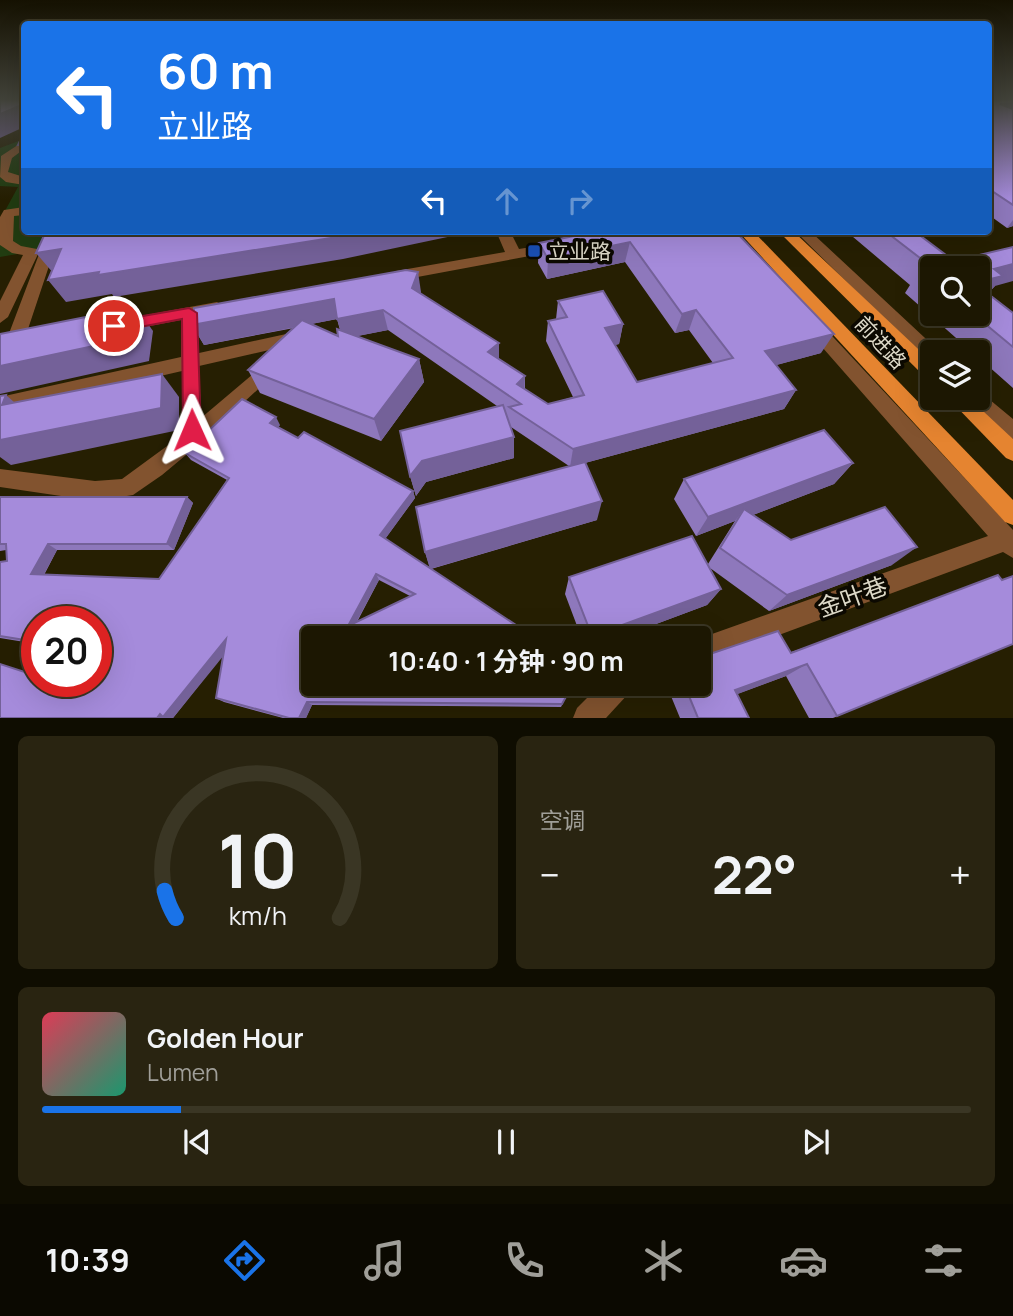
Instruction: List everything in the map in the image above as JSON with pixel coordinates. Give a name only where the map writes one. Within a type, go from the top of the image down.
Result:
[{"type":"main road","name":"前进路","points":[[749,235],[1013,515]]},
{"type":"main road","name":"前进路","points":[[789,235],[920,361]]},
{"type":"main road","points":[[970,410],[1013,452]]},
{"type":"street","points":[[21,146],[7,156],[2,173],[10,179],[21,181]]},
{"type":"street","points":[[0,317],[32,252],[18,250],[6,243],[5,221],[21,191]]},
{"type":"street","points":[[9,213],[21,211]]},
{"type":"street","points":[[14,344],[48,249],[72,235]]},
{"type":"street","points":[[505,235],[514,255]]},
{"type":"street","points":[[731,235],[1010,543]]},
{"type":"street","points":[[806,235],[920,344]]},
{"type":"street","points":[[379,279],[572,245]]},
{"type":"street","points":[[108,327],[230,306]]},
{"type":"street","points":[[185,444],[192,430],[189,313]]},
{"type":"street","points":[[0,405],[309,335],[185,444],[155,469],[126,488],[95,491],[0,478]]},
{"type":"street","points":[[990,409],[1013,431]]},
{"type":"street","name":"金叶巷","points":[[711,647],[1010,543]]},
{"type":"street","points":[[587,718],[608,696]]},
{"type":"green space","points":[[21,140],[21,235],[85,235],[64,246],[0,257],[0,220],[18,187],[0,186],[0,148]]},
{"type":"building","points":[[992,133],[1013,133],[1013,205],[992,191]]},
{"type":"building","points":[[44,235],[348,235],[98,275],[99,272],[48,280],[61,249],[36,253]]},
{"type":"building","points":[[579,235],[739,235],[834,334],[765,351],[796,390],[573,449],[509,407],[521,404],[383,310],[337,319],[334,299],[192,325],[194,308],[406,270],[418,272],[412,288],[499,343],[488,352],[525,376],[517,384],[548,404],[584,395],[548,321],[567,317],[558,301],[603,291],[623,324],[605,328],[637,382],[733,358],[696,310],[682,314],[630,242],[548,259],[539,243]]},
{"type":"building","points":[[890,235],[919,235],[947,256],[920,258]]},
{"type":"building","points":[[1013,247],[1013,264],[994,269],[1003,276],[990,279],[990,256],[975,256]]},
{"type":"building","points":[[990,295],[1013,313],[1013,347],[988,326],[990,326]]},
{"type":"building","points":[[136,307],[131,338],[0,366],[0,334]]},
{"type":"building","points":[[302,320],[338,336],[337,329],[419,359],[374,419],[248,370]]},
{"type":"building","points":[[162,374],[161,408],[0,440],[0,396],[6,395],[2,405]]},
{"type":"building","points":[[242,399],[276,417],[270,423],[298,438],[304,432],[413,491],[380,535],[517,626],[348,626],[301,626],[301,696],[566,696],[562,704],[307,702],[299,718],[289,718],[216,698],[226,639],[163,717],[160,714],[157,718],[0,718],[0,664],[21,671],[21,697],[112,697],[112,606],[21,606],[21,639],[0,636],[0,562],[7,561],[6,544],[0,544],[0,497],[187,497],[167,544],[48,544],[31,574],[159,579],[229,478],[185,453]],"holes":[[[376,574],[415,594],[348,626]]]},
{"type":"building","points":[[503,405],[514,437],[422,461],[410,476],[400,431]]},
{"type":"building","points":[[824,430],[853,463],[708,517],[684,479]]},
{"type":"building","points":[[585,462],[602,501],[425,552],[416,507]]},
{"type":"building","points":[[885,507],[917,547],[787,595],[720,548],[744,509],[791,540]]},
{"type":"building","points":[[692,536],[721,589],[619,626],[588,626],[569,577]]},
{"type":"building","points":[[998,575],[1002,580],[1013,576],[1013,644],[837,716],[807,664],[735,690],[749,718],[698,718],[689,696],[711,696],[711,654],[778,631],[791,653]]},
{"type":"place","name":"立业路","points":[[534,251]]},
{"type":"route","points":[[114,326],[189,313],[192,430]]}]
